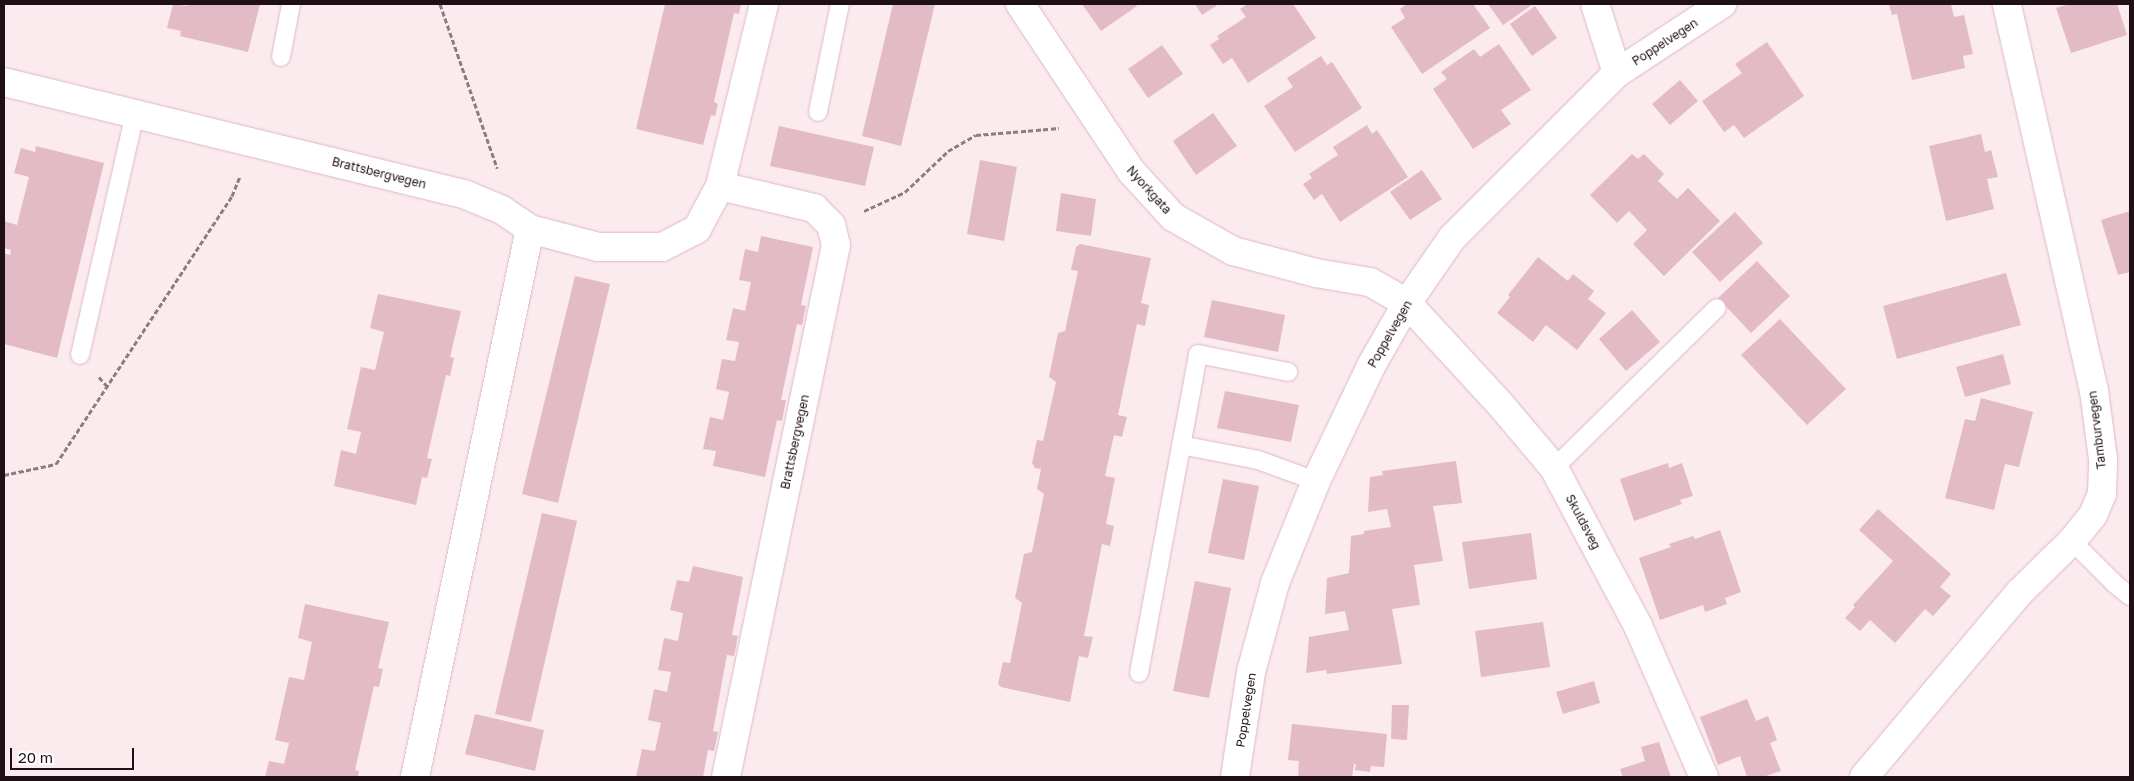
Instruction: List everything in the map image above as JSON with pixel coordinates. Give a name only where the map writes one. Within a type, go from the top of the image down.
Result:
[{"type":"street","name":"Brattsbergvegen","points":[[4,82],[464,194],[502,210],[530,229],[598,247],[662,247],[697,229],[720,186],[764,4]]},
{"type":"street","name":"Nyorkgata","points":[[1020,4],[1130,171],[1173,216],[1233,251],[1316,273],[1370,282],[1407,303]]},
{"type":"street","points":[[1595,4],[1617,73]]},
{"type":"street","name":"Poppelvegen","points":[[1235,777],[1251,672],[1275,583],[1316,481],[1371,366],[1407,303],[1452,238],[1617,73],[1722,4]]},
{"type":"street","name":"Tamburvegen","points":[[1864,777],[2019,593],[2072,541],[2093,515],[2102,494],[2103,459],[2094,391],[2007,4]]},
{"type":"street","points":[[720,186],[814,208],[831,226]]},
{"type":"street","name":"Brattsbergvegen","points":[[726,777],[836,245],[831,226]]},
{"type":"street","points":[[423,774],[530,229]]},
{"type":"street","name":"Skuldsveg","points":[[1407,303],[1500,404],[1554,468],[1638,626],[1704,777]]},
{"type":"lane","points":[[281,57],[291,4]]},
{"type":"lane","points":[[818,112],[840,4]]},
{"type":"lane","points":[[80,355],[135,114]]},
{"type":"lane","points":[[1554,468],[1717,308]]},
{"type":"lane","points":[[1139,672],[1198,354],[1288,372]]},
{"type":"lane","points":[[1181,445],[1258,460],[1316,481]]},
{"type":"lane","points":[[2072,541],[2115,584],[2130,596]]},
{"type":"path","points":[[440,4],[498,170],[502,210]]},
{"type":"path","points":[[831,226],[905,192],[948,151],[976,135],[1058,128],[1091,112]]},
{"type":"path","points":[[4,474],[56,464],[232,196],[253,143]]},
{"type":"building","points":[[173,4],[187,6],[188,4],[260,4],[248,52],[180,36],[181,31],[167,28]]},
{"type":"building","points":[[665,4],[741,4],[739,14],[734,13],[714,102],[718,104],[715,116],[711,115],[703,145],[636,129]]},
{"type":"building","points":[[893,4],[935,4],[901,146],[862,136]]},
{"type":"building","points":[[1082,4],[1135,4],[1137,6],[1101,31]]},
{"type":"building","points":[[1195,4],[1219,4],[1202,15]]},
{"type":"building","points":[[1248,4],[1293,4],[1316,38],[1248,83],[1232,58],[1223,64],[1210,45],[1219,39],[1217,36],[1246,17],[1240,9]]},
{"type":"building","points":[[1407,4],[1473,4],[1490,28],[1422,74],[1391,27],[1405,18],[1400,9]]},
{"type":"building","points":[[1488,4],[1533,4],[1503,25]]},
{"type":"building","points":[[1889,4],[1951,4],[1954,17],[1964,15],[1973,54],[1963,56],[1965,68],[1912,80],[1897,14],[1892,15]]},
{"type":"building","points":[[2070,4],[2117,4],[2127,35],[2071,53],[2056,8]]},
{"type":"building","points":[[1535,6],[1557,38],[1532,56],[1510,24]]},
{"type":"building","points":[[1767,42],[1804,96],[1744,138],[1734,125],[1724,132],[1702,101],[1742,73],[1735,64]]},
{"type":"building","points":[[1499,44],[1531,90],[1501,110],[1511,124],[1473,149],[1433,89],[1447,79],[1441,72],[1474,49],[1480,57]]},
{"type":"building","points":[[1162,45],[1183,74],[1148,98],[1128,69]]},
{"type":"building","points":[[1321,56],[1327,65],[1332,62],[1362,108],[1295,152],[1264,106],[1293,87],[1287,78]]},
{"type":"building","points":[[1680,80],[1698,101],[1670,125],[1652,104]]},
{"type":"building","points":[[1213,113],[1237,146],[1196,175],[1173,141]]},
{"type":"building","points":[[1367,125],[1372,134],[1377,130],[1408,177],[1340,222],[1322,194],[1314,200],[1303,184],[1312,178],[1309,174],[1338,155],[1333,147]]},
{"type":"building","points":[[779,126],[874,147],[865,186],[770,166]]},
{"type":"building","points":[[1981,134],[1985,152],[1991,150],[1998,177],[1987,179],[1994,209],[1946,221],[1929,146]]},
{"type":"building","points":[[36,146],[104,163],[57,358],[4,344],[4,253],[10,255],[11,250],[4,248],[4,221],[17,225],[29,177],[14,173],[21,148],[35,152]]},
{"type":"building","points":[[1632,154],[1638,159],[1644,154],[1664,174],[1658,181],[1677,199],[1688,188],[1720,221],[1664,276],[1633,244],[1647,230],[1629,211],[1617,223],[1590,195]]},
{"type":"building","points":[[980,160],[1017,167],[1004,241],[967,234]]},
{"type":"building","points":[[1422,170],[1442,199],[1410,220],[1390,192]]},
{"type":"building","points":[[1061,193],[1096,199],[1091,236],[1056,231]]},
{"type":"building","points":[[2130,211],[2130,272],[2118,275],[2101,220]]},
{"type":"building","points":[[1735,212],[1763,243],[1720,282],[1692,252]]},
{"type":"building","points":[[761,236],[813,247],[801,305],[806,306],[802,325],[797,324],[781,400],[786,400],[782,421],[777,420],[765,477],[713,466],[716,451],[703,449],[710,417],[723,420],[729,392],[716,389],[722,359],[735,361],[739,342],[726,340],[733,308],[745,311],[751,282],[739,280],[745,249],[758,252]]},
{"type":"building","points":[[1080,244],[1151,258],[1141,303],[1149,305],[1145,326],[1137,324],[1118,415],[1127,417],[1122,437],[1114,435],[1105,476],[1115,478],[1106,524],[1114,526],[1110,546],[1102,544],[1084,636],[1093,637],[1088,658],[1079,656],[1070,702],[1001,687],[998,684],[1003,662],[1010,663],[1022,603],[1015,598],[1024,554],[1032,552],[1044,494],[1037,489],[1041,469],[1035,468],[1032,463],[1037,440],[1043,441],[1056,382],[1049,377],[1058,333],[1065,331],[1078,271],[1071,270],[1076,247]]},
{"type":"building","points":[[1538,257],[1568,281],[1573,274],[1594,291],[1588,299],[1606,313],[1577,350],[1546,325],[1533,342],[1497,313],[1510,297],[1508,295]]},
{"type":"building","points":[[1757,261],[1790,296],[1751,333],[1718,298]]},
{"type":"building","points":[[2006,273],[2021,325],[1897,359],[1883,306]]},
{"type":"building","points":[[575,276],[610,284],[558,503],[522,494]]},
{"type":"building","points":[[378,294],[461,311],[450,357],[454,358],[450,376],[446,375],[427,458],[432,459],[427,478],[422,477],[416,505],[334,486],[341,450],[356,454],[361,432],[347,429],[361,367],[375,370],[384,332],[370,328]]},
{"type":"building","points":[[1212,300],[1285,315],[1278,352],[1204,337]]},
{"type":"building","points":[[1632,310],[1660,342],[1626,371],[1599,339]]},
{"type":"building","points":[[1780,319],[1846,389],[1807,425],[1741,355]]},
{"type":"building","points":[[2003,354],[2011,384],[1965,397],[1956,367]]},
{"type":"building","points":[[1225,391],[1299,405],[1291,442],[1217,428]]},
{"type":"building","points":[[1981,398],[2033,412],[2019,467],[2005,464],[1994,510],[1945,498],[1965,419],[1975,421]]},
{"type":"building","points":[[1456,461],[1462,503],[1433,506],[1443,561],[1414,565],[1420,605],[1392,609],[1402,664],[1327,674],[1326,670],[1306,673],[1309,637],[1349,630],[1345,611],[1325,614],[1327,578],[1349,573],[1351,536],[1364,534],[1364,531],[1391,527],[1387,509],[1368,512],[1370,477],[1383,475],[1382,471]]},
{"type":"building","points":[[1668,463],[1669,468],[1682,463],[1693,496],[1680,500],[1682,504],[1634,521],[1620,479]]},
{"type":"building","points":[[1223,479],[1259,486],[1244,560],[1208,553]]},
{"type":"building","points":[[1878,509],[1951,574],[1940,587],[1951,596],[1933,616],[1925,609],[1895,643],[1870,620],[1860,631],[1845,618],[1855,607],[1853,605],[1893,561],[1859,530]]},
{"type":"building","points":[[542,513],[577,521],[531,722],[495,714]]},
{"type":"building","points":[[1720,530],[1741,592],[1725,598],[1727,604],[1705,612],[1703,605],[1660,620],[1639,558],[1671,547],[1669,544],[1693,536],[1695,539]]},
{"type":"building","points":[[1531,533],[1537,579],[1469,589],[1462,542]]},
{"type":"building","points":[[693,566],[743,577],[732,635],[738,636],[734,656],[727,655],[713,731],[718,732],[714,751],[708,750],[703,777],[636,777],[642,749],[655,751],[661,723],[648,720],[654,689],[667,692],[671,672],[658,670],[664,638],[678,641],[683,613],[670,610],[677,580],[689,582]]},
{"type":"building","points":[[1195,581],[1231,588],[1209,698],[1173,691]]},
{"type":"building","points":[[305,604],[389,622],[378,668],[383,669],[379,687],[374,686],[355,770],[359,771],[358,777],[265,777],[269,761],[284,764],[289,743],[275,740],[289,677],[304,680],[312,642],[298,638]]},
{"type":"building","points":[[1543,622],[1550,667],[1481,677],[1475,631]]},
{"type":"building","points":[[1594,681],[1600,703],[1563,714],[1556,692]]},
{"type":"building","points":[[1747,699],[1756,721],[1768,716],[1777,740],[1770,743],[1781,771],[1763,777],[1747,777],[1740,756],[1718,765],[1700,717]]},
{"type":"building","points":[[1392,705],[1409,705],[1407,740],[1391,739]]},
{"type":"building","points":[[475,714],[544,730],[535,771],[465,754]]},
{"type":"building","points":[[1292,724],[1387,734],[1384,767],[1371,766],[1370,772],[1355,770],[1356,764],[1354,764],[1352,777],[1298,777],[1299,761],[1288,760]]},
{"type":"building","points":[[1659,742],[1671,777],[1623,777],[1620,769],[1645,761],[1641,747]]}]
